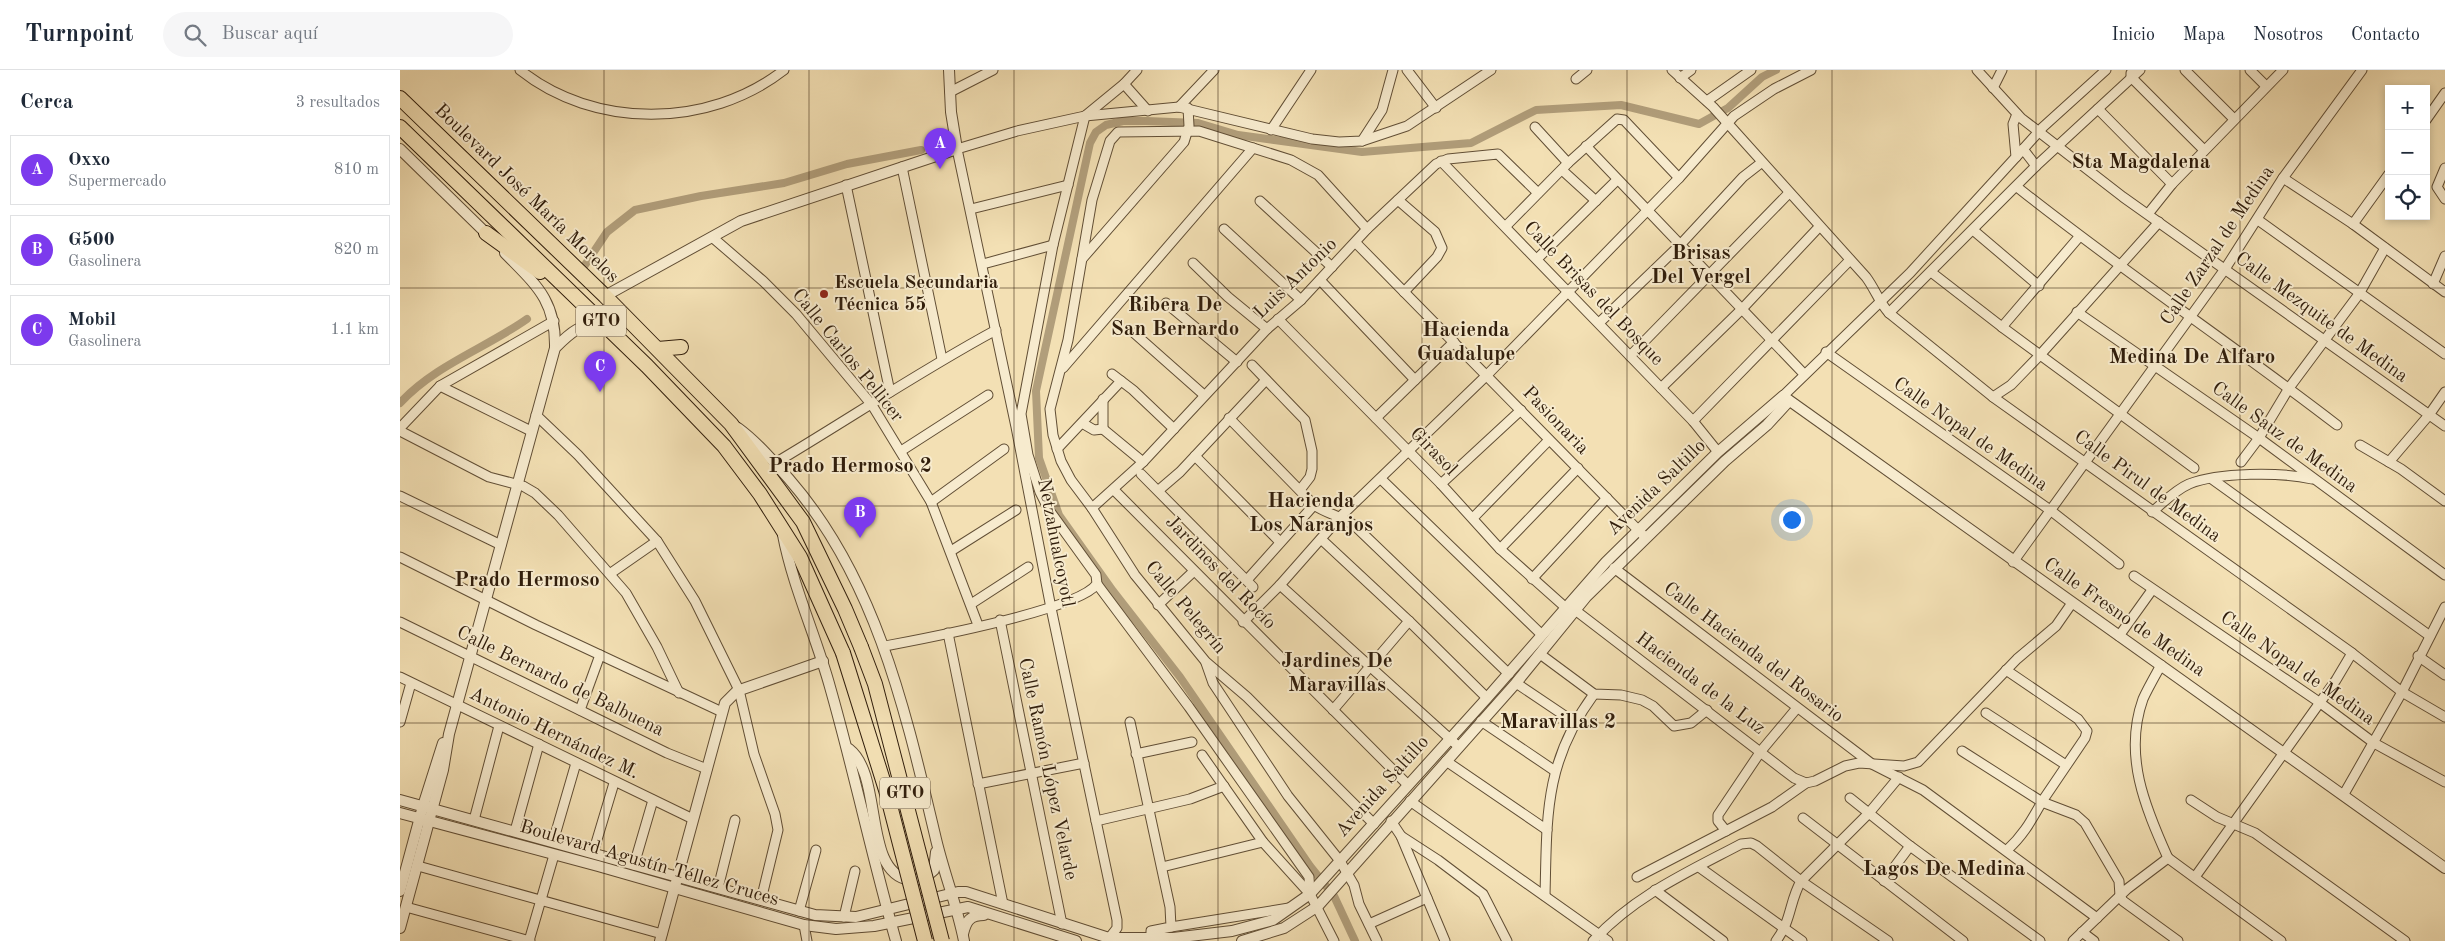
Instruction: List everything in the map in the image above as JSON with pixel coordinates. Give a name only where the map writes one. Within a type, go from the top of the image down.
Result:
[{"type":"main road","name":"Boulevard José María Morelos","points":[[400,98],[605,296],[731,424]]},
{"type":"main road","name":"Boulevard José María Morelos","points":[[400,127],[603,323],[724,446],[760,494],[806,570],[843,653],[886,790],[926,941]]},
{"type":"main road","points":[[486,233],[580,301]]},
{"type":"main road","points":[[658,349],[681,347]]},
{"type":"main road","name":"GTO","points":[[731,424],[803,522],[845,608],[861,647],[875,684],[942,941]]},
{"type":"street","points":[[520,70],[547,89],[571,101],[597,109],[625,113],[659,114],[690,111],[717,104],[747,92],[784,70]]},
{"type":"street","points":[[949,70],[957,149]]},
{"type":"street","points":[[950,92],[993,70]]},
{"type":"street","points":[[1137,70],[1124,84],[1085,116],[1054,245],[1025,386],[1021,414],[1022,427],[1028,454],[1042,497],[1049,510],[1096,575],[1097,584],[1190,707],[1309,877],[1310,894]]},
{"type":"street","points":[[1081,259],[1184,142],[1188,130],[1184,108],[1214,70]]},
{"type":"street","points":[[1271,130],[1311,70]]},
{"type":"street","points":[[1362,141],[1384,105],[1393,70]]},
{"type":"street","points":[[1407,70],[1436,108]]},
{"type":"street","points":[[605,296],[741,221],[771,209],[957,149],[1017,132],[1085,116],[1184,108],[1271,130],[1325,141],[1362,141],[1407,126],[1490,70]]},
{"type":"street","points":[[1576,79],[1587,70]]},
{"type":"street","name":"Calle Pirul de Medina","points":[[1672,70],[1710,104],[1850,260],[1874,287],[1879,302],[1888,313],[1993,397],[2352,653],[2402,692],[2445,717]]},
{"type":"street","points":[[1680,78],[1691,70]]},
{"type":"street","points":[[1710,104],[1751,70]]},
{"type":"street","points":[[1243,622],[1280,585],[1340,516],[1382,479],[1409,450],[1487,375],[1679,178],[1725,121],[1756,100],[1811,70]]},
{"type":"street","name":"Calle Mezquite de Medina","points":[[1977,70],[2017,114],[2039,132],[2159,222],[2445,426]]},
{"type":"street","points":[[1993,88],[2002,70]]},
{"type":"street","name":"Avenida Saltillo","points":[[888,910],[951,893],[966,892],[1108,939],[1151,940],[1248,928],[1273,920],[1292,908],[1310,894],[1338,864],[1488,698],[1542,635],[1614,568],[1642,533],[1767,425],[1791,389],[1804,374],[1910,272],[2039,132],[2106,70]]},
{"type":"street","points":[[1888,313],[2017,187],[2036,166],[2098,109],[2131,74],[2140,70]]},
{"type":"street","points":[[2185,70],[2234,119]]},
{"type":"street","points":[[2250,70],[2266,86]]},
{"type":"street","points":[[2148,214],[2172,184],[2283,70]]},
{"type":"street","name":"Calle Zarzal de Medina","points":[[2013,562],[2225,269],[2283,178],[2362,70]]},
{"type":"street","points":[[2131,74],[2204,150]]},
{"type":"street","points":[[1124,84],[1148,112]]},
{"type":"street","points":[[2430,114],[2445,93]]},
{"type":"street","points":[[2098,109],[2172,184]]},
{"type":"street","points":[[2016,157],[2013,124],[2014,117],[2017,114]]},
{"type":"street","points":[[1506,226],[1565,166],[1611,122],[1617,119],[1624,120],[1679,178]]},
{"type":"street","points":[[1535,127],[1565,166],[1596,201]]},
{"type":"street","points":[[1188,130],[1199,131],[1291,160],[1312,170],[1367,229]]},
{"type":"street","name":"Calle Pelegrín","points":[[1188,130],[1125,131],[1112,135],[1092,200],[1061,370],[1050,409],[1050,423],[1057,449],[1071,480],[1092,508],[1135,575],[1158,605],[1206,662],[1248,697],[1374,824]]},
{"type":"street","points":[[1586,146],[1804,374]]},
{"type":"street","points":[[1061,370],[1212,198],[1253,148]]},
{"type":"street","points":[[400,149],[535,284],[546,300],[554,321],[555,348],[485,599],[458,706],[449,734],[443,744],[425,820],[400,891]]},
{"type":"street","name":"Netzahualcoyotl","points":[[957,149],[983,264],[1051,608],[1118,920],[1117,928],[1108,939]]},
{"type":"street","points":[[2023,149],[2036,166]]},
{"type":"street","points":[[1441,161],[1490,153],[1500,155],[1538,194]]},
{"type":"street","name":"Luis Antonio","points":[[1092,508],[1143,462],[1267,329],[1301,300],[1367,229],[1441,161]]},
{"type":"street","name":"Calle Brisas del Bosque","points":[[1441,161],[1693,421],[1718,452]]},
{"type":"street","points":[[1599,323],[1680,244],[1743,177],[1761,163]]},
{"type":"street","points":[[902,167],[942,359]]},
{"type":"street","points":[[2445,168],[2437,187],[2445,199]]},
{"type":"street","points":[[2353,224],[2388,175]]},
{"type":"street","points":[[2283,178],[2353,224],[2445,292]]},
{"type":"street","points":[[1537,259],[1618,180]]},
{"type":"street","points":[[846,185],[890,392]]},
{"type":"street","points":[[971,209],[1068,185]]},
{"type":"street","points":[[2017,187],[2079,237],[2289,388],[2337,425]]},
{"type":"street","points":[[1630,356],[1789,193]]},
{"type":"street","points":[[1398,200],[1435,232],[1442,248],[1437,257],[1404,292]]},
{"type":"street","points":[[1260,201],[1332,267]]},
{"type":"street","points":[[2258,220],[2445,354]]},
{"type":"street","points":[[1993,397],[2011,385],[2040,355],[2159,222]]},
{"type":"street","points":[[1661,388],[1742,309],[1819,227]]},
{"type":"street","points":[[1224,230],[1301,300]]},
{"type":"street","points":[[1973,230],[2039,286]]},
{"type":"street","name":"Calle Carlos Pellicer","points":[[712,237],[763,280],[796,314],[872,405],[931,502],[978,625]]},
{"type":"street","points":[[2002,327],[2079,237]]},
{"type":"street","name":"Pasionaria","points":[[1356,243],[1642,533]]},
{"type":"street","points":[[983,264],[1054,245]]},
{"type":"street","points":[[2241,462],[2259,438],[2289,388],[2359,294],[2386,248]]},
{"type":"street","points":[[2433,284],[2445,256]]},
{"type":"street","points":[[1693,421],[1850,260]]},
{"type":"street","points":[[1193,263],[1228,298],[1267,329]]},
{"type":"street","points":[[1931,272],[2002,327],[2194,468]]},
{"type":"street","points":[[1320,280],[1415,380]]},
{"type":"street","points":[[1166,303],[1237,362]]},
{"type":"street","name":"Calle Sauz de Medina","points":[[2077,312],[2259,438],[2445,575]]},
{"type":"street","name":"Girasol","points":[[1278,319],[1409,450],[1500,548],[1532,579],[1570,608]]},
{"type":"street","points":[[554,321],[440,386],[400,430],[490,477],[517,485],[535,493],[611,573],[641,618],[679,693]]},
{"type":"street","points":[[555,348],[570,332],[584,324],[603,323]]},
{"type":"street","points":[[775,463],[872,405],[942,359],[996,330]]},
{"type":"street","points":[[1134,333],[1204,396]]},
{"type":"street","points":[[1376,418],[1454,342]]},
{"type":"street","name":"Calle Nopal de Medina","points":[[1826,352],[2050,510],[2119,564]]},
{"type":"street","points":[[1252,365],[1299,412],[1307,425],[1312,469],[1310,477],[1300,490]]},
{"type":"street","points":[[1112,374],[1174,429]]},
{"type":"street","points":[[1159,490],[1266,380]]},
{"type":"street","points":[[1057,449],[1121,381]]},
{"type":"street","points":[[440,386],[531,431]]},
{"type":"street","points":[[2389,462],[2429,415],[2445,392]]},
{"type":"street","points":[[901,450],[988,395]]},
{"type":"street","name":"Avenida Saltillo","points":[[1242,941],[1270,938],[1318,906],[1391,821],[1516,683],[1540,654],[1570,608],[1718,452],[1786,399]]},
{"type":"street","name":"Calle Fresno de Medina","points":[[1786,399],[2013,562],[2344,794],[2445,868]]},
{"type":"street","points":[[1103,400],[1103,429]]},
{"type":"street","points":[[1441,484],[1521,410]]},
{"type":"street","points":[[536,415],[578,455],[657,541],[696,601],[740,690],[754,754],[775,814],[778,830],[760,900]]},
{"type":"street","points":[[1229,418],[1314,505],[1326,513],[1340,516],[1355,526],[1508,674]]},
{"type":"street","points":[[1082,423],[1094,430],[1103,429],[1143,462]]},
{"type":"street","points":[[731,424],[752,439],[775,463],[824,523],[852,574],[884,646],[912,736],[935,838],[963,938]]},
{"type":"street","points":[[1473,518],[1549,440]]},
{"type":"street","points":[[2360,445],[2401,469],[2445,501]]},
{"type":"street","points":[[931,502],[1004,449]]},
{"type":"street","points":[[1194,456],[1280,542]]},
{"type":"street","points":[[1500,548],[1578,468]]},
{"type":"street","points":[[1141,474],[1250,583],[1280,542],[1314,505]]},
{"type":"street","points":[[2152,512],[2181,488],[2200,481],[2274,474],[2316,480]]},
{"type":"street","points":[[1382,479],[1542,635]]},
{"type":"street","points":[[2212,479],[2430,636]]},
{"type":"street","name":"Jardines del Rocío","points":[[1114,490],[1243,622],[1408,785]]},
{"type":"street","points":[[400,496],[500,544]]},
{"type":"street","points":[[1532,579],[1607,498]]},
{"type":"street","points":[[950,551],[1016,510]]},
{"type":"street","points":[[782,531],[796,587],[823,661],[848,748],[896,941]]},
{"type":"street","points":[[1321,539],[1488,698]]},
{"type":"street","points":[[611,573],[657,541]]},
{"type":"street","points":[[400,557],[600,655],[722,712]]},
{"type":"street","points":[[971,604],[1028,567]]},
{"type":"street","name":"Calle Hacienda del Rosario","points":[[1614,568],[1872,764],[1923,790],[2097,918]]},
{"type":"street","points":[[1158,605],[1194,572]]},
{"type":"street","name":"Calle Nopal de Medina","points":[[2134,576],[2319,702],[2374,743],[2445,782]]},
{"type":"street","points":[[884,646],[948,633],[1051,608],[1081,595],[1097,584]]},
{"type":"street","points":[[1280,585],[1459,747]]},
{"type":"street","points":[[2119,636],[2152,590]]},
{"type":"street","points":[[1872,764],[1904,766],[1918,762],[2032,644],[2043,638],[2056,626],[2072,603]]},
{"type":"street","points":[[2344,794],[2402,692],[2418,656],[2430,636],[2442,625],[2445,607]]},
{"type":"street","name":"Hacienda de la Luz","points":[[1570,608],[1762,751],[1794,778],[1806,783]]},
{"type":"street","name":"Calle Ramón López Velarde","points":[[1000,620],[1062,924]]},
{"type":"street","points":[[1333,710],[1409,621]]},
{"type":"street","name":"Calle Bernardo de Balbuena","points":[[400,622],[667,753],[707,769]]},
{"type":"street","points":[[948,633],[1003,904]]},
{"type":"street","points":[[2195,876],[2352,653]]},
{"type":"street","points":[[1540,654],[1594,694],[1621,695],[1642,700],[1653,706],[1674,726],[1691,723],[1707,710]]},
{"type":"street","points":[[580,710],[600,655]]},
{"type":"street","points":[[2418,656],[2445,675]]},
{"type":"street","points":[[409,863],[541,900],[661,937],[722,712],[729,696],[740,690],[823,661]]},
{"type":"street","points":[[1206,662],[1213,683],[1288,796],[1338,864],[1370,924],[1376,941]]},
{"type":"street","points":[[2161,665],[2144,698],[2137,722],[2136,762],[2146,808],[2168,858],[2281,941]]},
{"type":"street","points":[[2006,670],[2078,719],[2087,732],[2085,738],[2020,838],[2007,850]]},
{"type":"street","name":"Antonio Hernández M.","points":[[400,677],[539,744],[614,783],[694,819]]},
{"type":"street","points":[[400,722],[411,683]]},
{"type":"street","points":[[1516,683],[1574,722]]},
{"type":"street","points":[[1545,896],[1547,830],[1554,772],[1574,722],[1594,694]]},
{"type":"street","points":[[1726,831],[1718,821],[1718,815],[1762,751],[1797,708]]},
{"type":"street","points":[[1986,713],[2066,766]]},
{"type":"street","points":[[1481,721],[1554,772]]},
{"type":"street","points":[[1130,722],[1162,867],[1170,907],[1171,927]]},
{"type":"street","points":[[474,820],[499,726]]},
{"type":"street","points":[[1136,754],[1192,742]]},
{"type":"street","points":[[515,832],[539,744]]},
{"type":"street","points":[[848,748],[859,759],[866,778],[884,858],[891,871],[897,876],[913,880],[928,875],[935,865],[935,838]]},
{"type":"street","points":[[1962,751],[2042,802],[2076,815],[2085,823],[2118,881],[2120,896],[2129,907],[2178,941]]},
{"type":"street","points":[[1202,756],[1262,842],[1310,894],[1318,906],[1334,941]]},
{"type":"street","points":[[1446,761],[1547,830]]},
{"type":"street","points":[[553,842],[576,763]]},
{"type":"street","points":[[978,784],[1084,763]]},
{"type":"street","name":"Calle Hacienda del Rosario","points":[[1637,877],[1772,807],[1806,783],[1816,781],[1845,766],[1859,763],[1872,764]]},
{"type":"street","points":[[1776,941],[1786,929],[1795,892],[1801,881],[1840,844],[1899,777]]},
{"type":"street","points":[[593,853],[614,783]]},
{"type":"street","points":[[1096,822],[1190,799],[1224,786]]},
{"type":"street","points":[[1850,798],[1910,846],[2040,941]]},
{"type":"street","name":"Boulevard Agustín Téllez Cruces","points":[[400,800],[815,916],[844,917],[888,910]]},
{"type":"street","points":[[634,865],[653,800]]},
{"type":"street","points":[[2191,800],[2217,817],[2255,833],[2405,941]]},
{"type":"street","points":[[1410,801],[1545,896],[1596,938],[1608,941]]},
{"type":"street","name":"Boulevard Agustín Téllez Cruces","points":[[400,813],[804,925],[836,929],[890,923]]},
{"type":"street","points":[[1803,818],[1840,844],[1963,941]]},
{"type":"street","points":[[718,888],[735,820]]},
{"type":"street","points":[[1391,821],[1401,836],[1445,941]]},
{"type":"street","points":[[1401,836],[1438,860],[1483,894],[1494,911],[1507,941]]},
{"type":"street","points":[[1162,867],[1262,842]]},
{"type":"street","points":[[1596,938],[1629,907],[1655,890],[1742,844],[1751,843],[1764,850],[1801,881],[1884,940]]},
{"type":"street","points":[[1884,880],[1910,846]]},
{"type":"street","points":[[800,911],[816,850]]},
{"type":"street","points":[[406,907],[530,941],[554,855]]},
{"type":"street","points":[[2072,941],[2120,896],[2168,858]]},
{"type":"street","points":[[400,928],[406,907],[409,863]]},
{"type":"street","points":[[1700,867],[1802,941]]},
{"type":"street","points":[[844,917],[855,871]]},
{"type":"street","points":[[1655,890],[1719,940]]},
{"type":"street","points":[[1370,924],[1427,898]]},
{"type":"street","points":[[890,923],[955,908],[968,907],[1076,941]]},
{"type":"street","points":[[1151,940],[1151,931],[1292,908]]},
{"type":"street","points":[[963,938],[966,922],[973,916],[996,916]]},
{"type":"street","points":[[804,925],[807,941]]},
{"type":"street","points":[[2082,932],[2094,941]]},
{"type":"street","points":[[926,941],[938,938],[950,941]]},
{"type":"waterway","points":[[1355,941],[1334,896],[1310,866],[1180,677],[1113,591],[1059,515],[1039,458],[1036,391],[1090,143],[1096,132],[1106,125],[1123,121],[1146,121],[1198,123],[1238,135],[1362,152],[1471,143],[1536,110],[1621,105],[1699,124],[1728,108],[1762,77],[1776,70]]},
{"type":"waterway","points":[[585,265],[607,232],[635,210],[701,196],[784,183],[847,164],[921,150]]},
{"type":"waterway","points":[[400,403],[445,367],[527,319]]},
{"type":"place","name":"Oxxo","points":[[940,169]]},
{"type":"place","name":"Escuela Secundaria Técnica 55","points":[[824,294]]},
{"type":"place","name":"Mobil","points":[[600,392]]},
{"type":"place","name":"G500","points":[[860,538]]},
{"type":"district","name":"Sta Magdalena","points":[[2141,162]]},
{"type":"district","name":"Brisas Del Vergel","points":[[1701,265]]},
{"type":"district","name":"Ribera De San Bernardo","points":[[1175,317]]},
{"type":"district","name":"Hacienda Guadalupe","points":[[1466,342]]},
{"type":"district","name":"Medina De Alfaro","points":[[2192,357]]},
{"type":"district","name":"Prado Hermoso 2","points":[[850,466]]},
{"type":"district","name":"Hacienda Los Naranjos","points":[[1311,513]]},
{"type":"district","name":"Prado Hermoso","points":[[527,580]]},
{"type":"district","name":"Jardines De Maravillas","points":[[1337,673]]},
{"type":"district","name":"Maravillas 2","points":[[1558,722]]},
{"type":"district","name":"Lagos De Medina","points":[[1944,869]]}]
